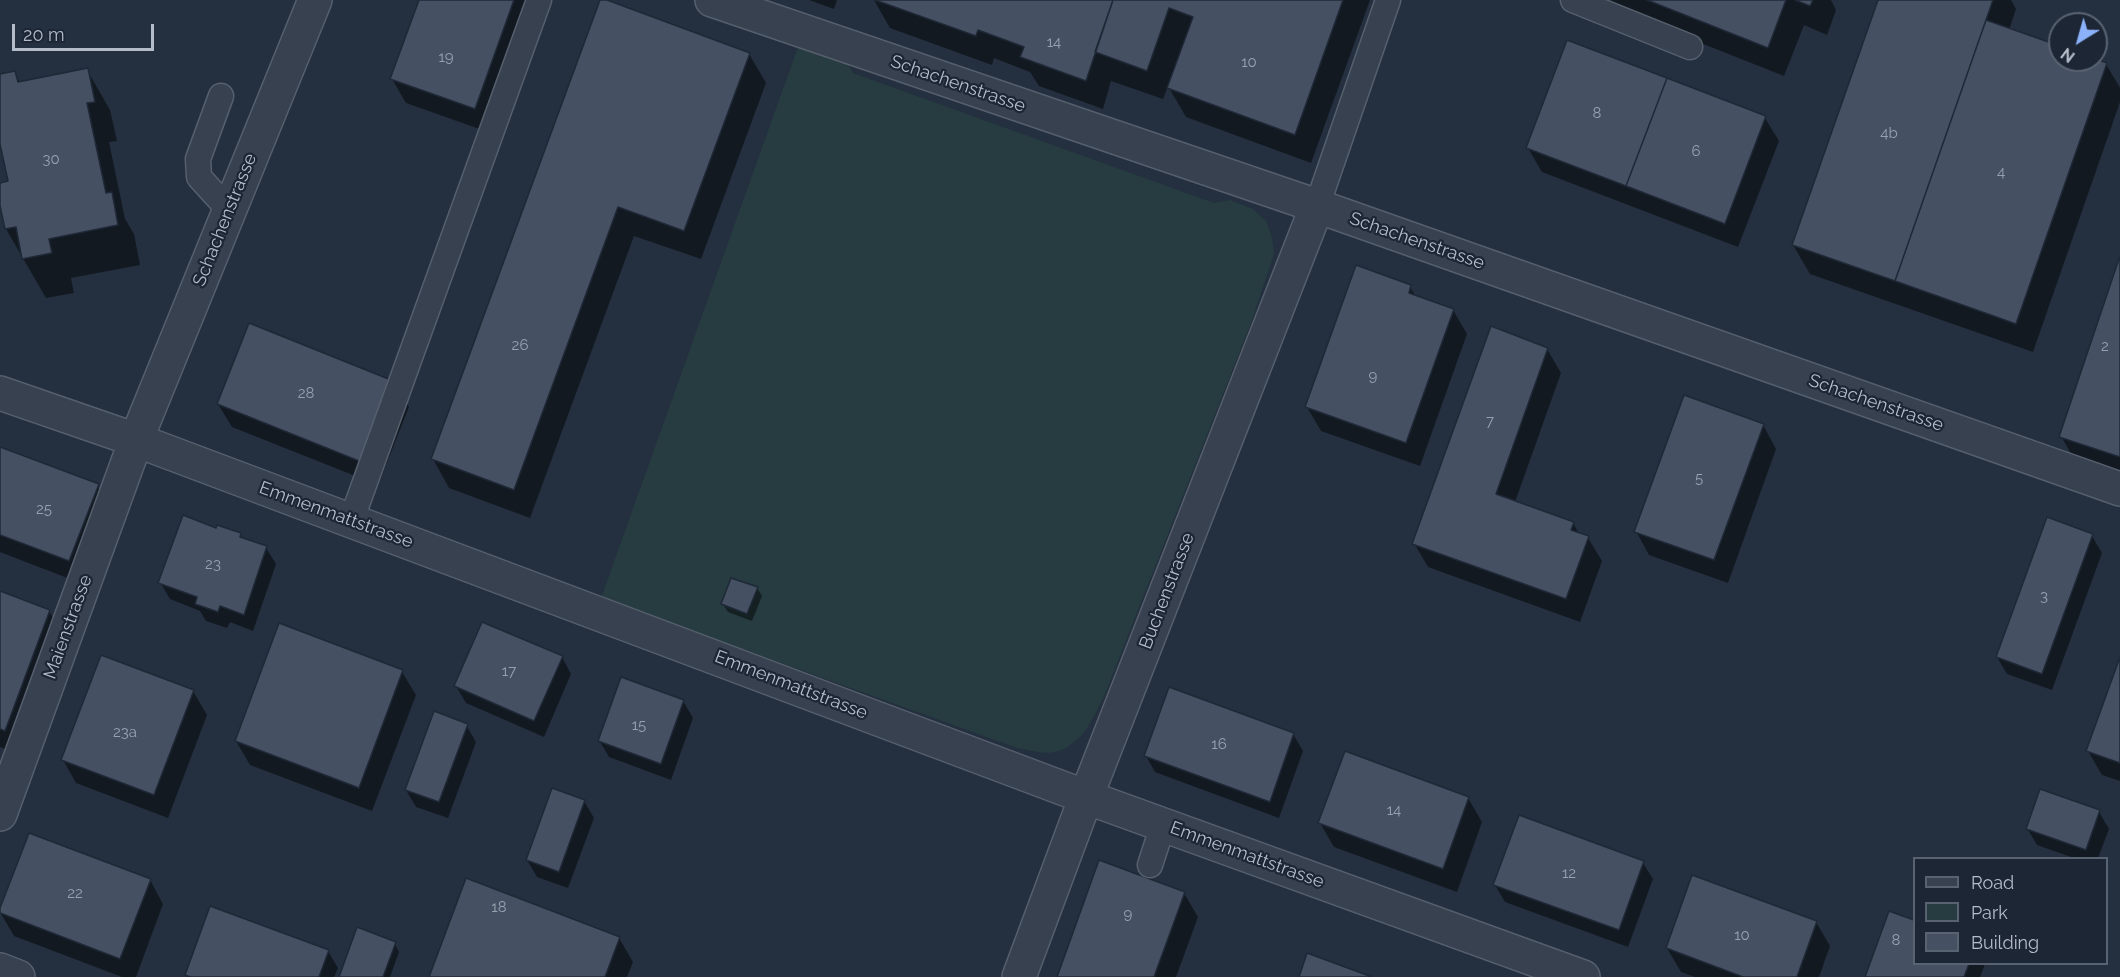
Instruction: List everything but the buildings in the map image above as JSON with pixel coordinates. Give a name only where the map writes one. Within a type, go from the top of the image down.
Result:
[{"type":"street","name":"Schachenstrasse","points":[[135,440],[315,0]]},
{"type":"street","name":"Schachenstrasse","points":[[712,0],[1317,206],[2120,489]]},
{"type":"street","name":"Buchenstrasse","points":[[1019,977],[1086,797],[1317,206]]},
{"type":"street","name":"Emmenmattstrasse","points":[[0,393],[135,440],[1086,797],[1583,977]]},
{"type":"street","name":"Maienstrasse","points":[[0,814],[135,440]]},
{"type":"lane","points":[[351,521],[539,0]]},
{"type":"lane","points":[[1317,206],[1388,0]]},
{"type":"lane","points":[[1573,0],[1690,47]]},
{"type":"lane","points":[[221,96],[198,159],[199,177],[229,210]]},
{"type":"lane","points":[[1150,865],[1163,825]]},
{"type":"green space","points":[[798,47],[841,51],[853,73],[1214,203],[1230,200],[1253,209],[1266,221],[1272,237],[1274,254],[1251,323],[1105,694],[1080,737],[1055,752],[1046,753],[1017,748],[601,598]]}]
